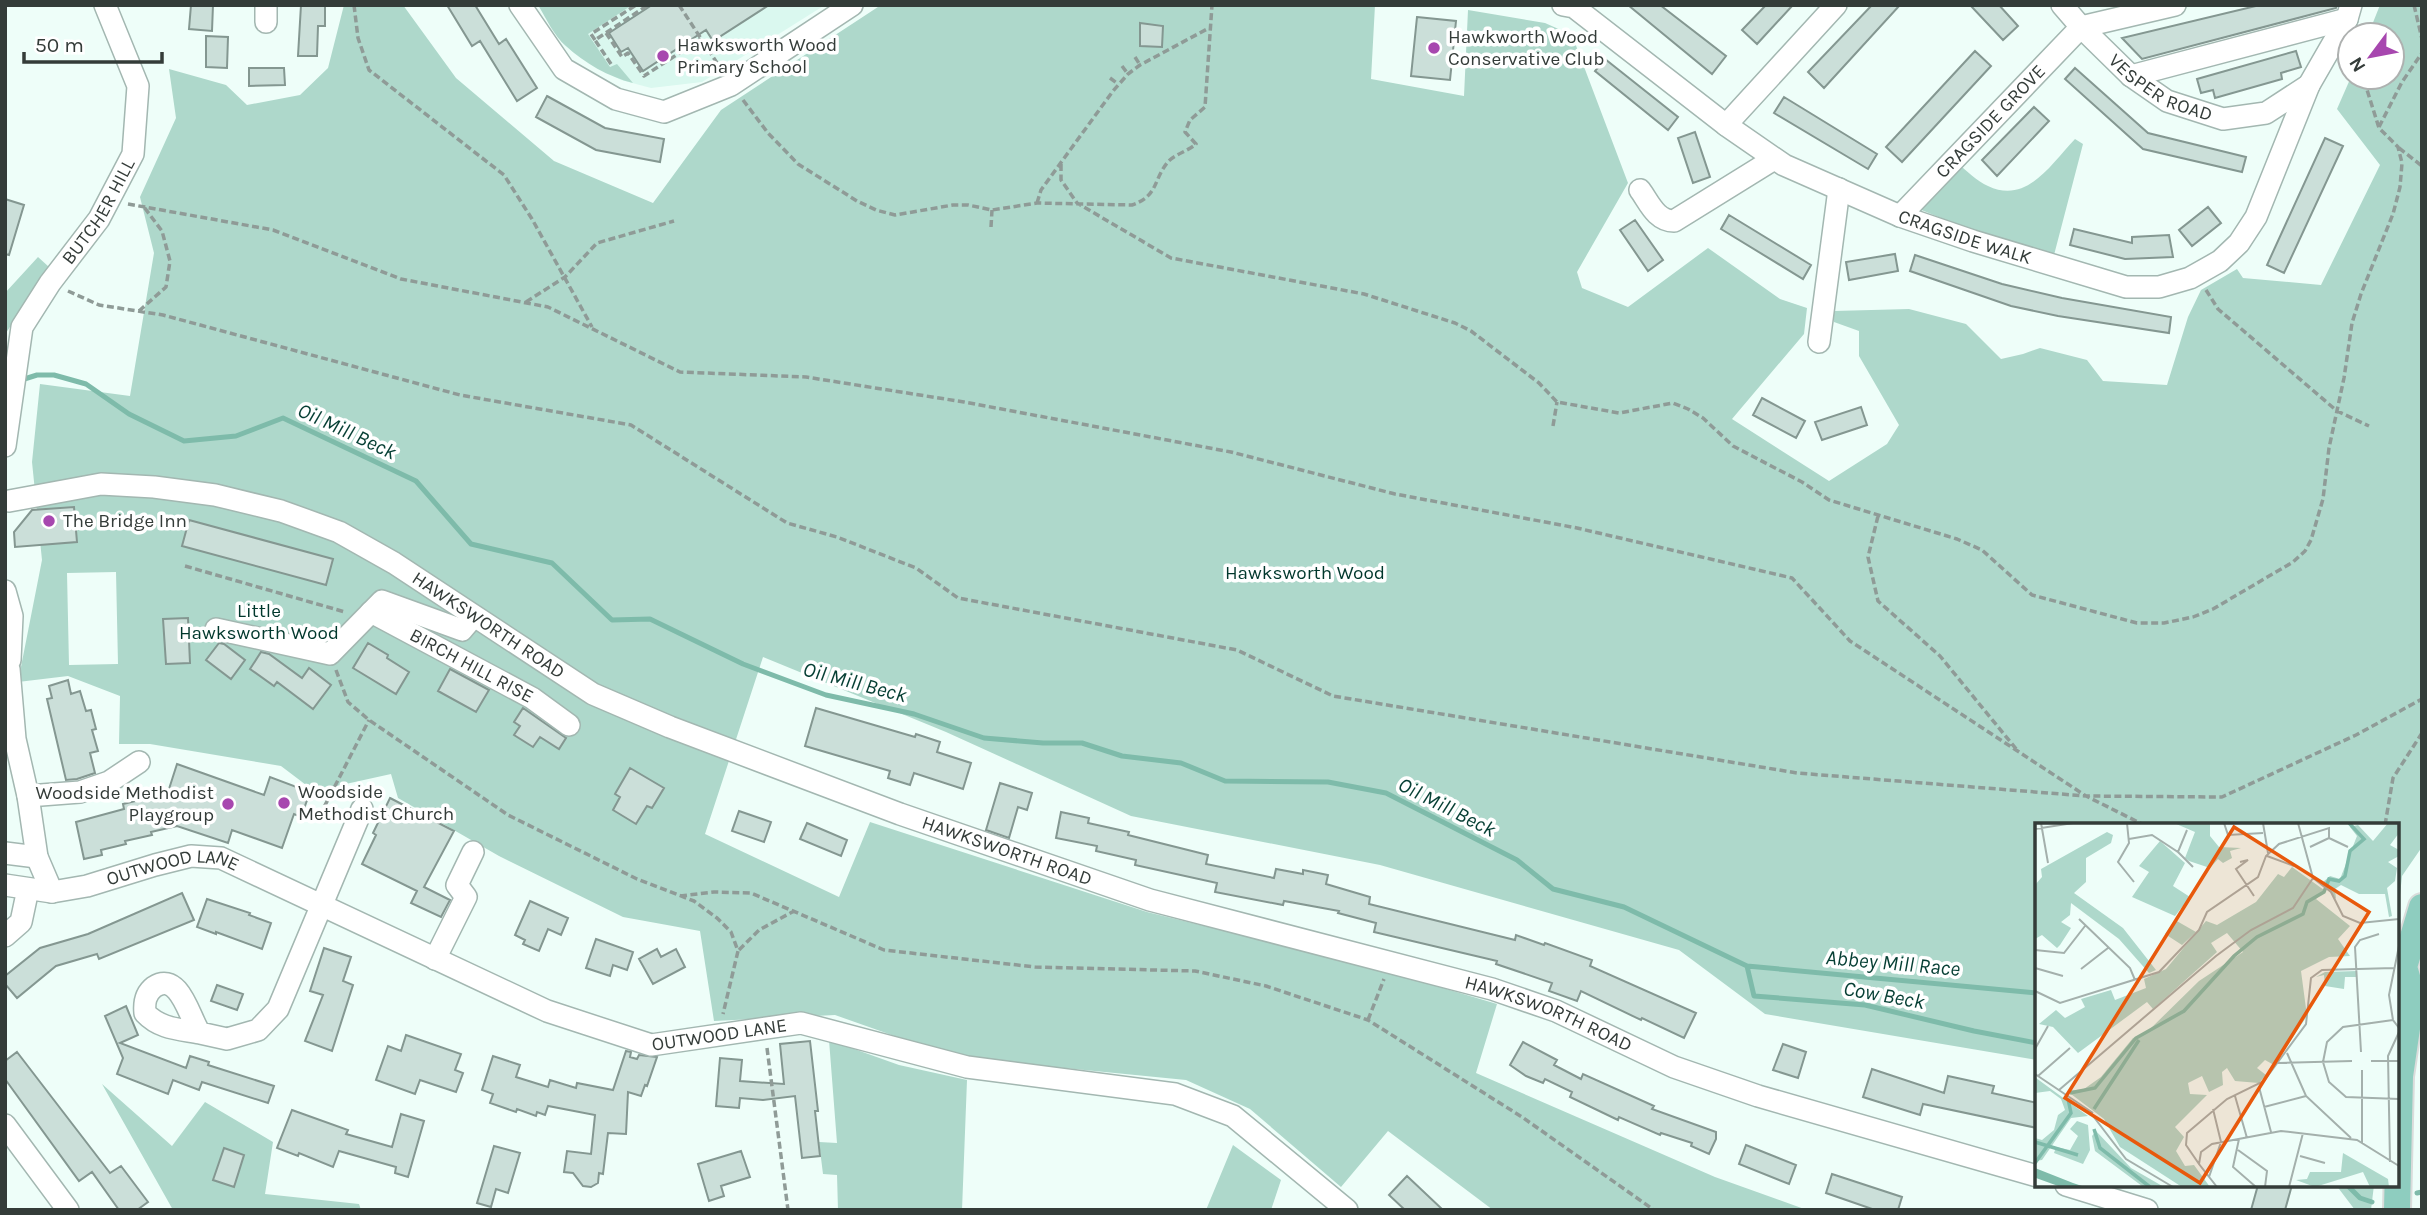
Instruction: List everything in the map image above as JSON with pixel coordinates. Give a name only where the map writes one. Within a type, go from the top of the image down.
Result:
[{"type":"main road","points":[[2399,1143],[2400,1076],[2418,986],[2404,967],[2422,910]]},
{"type":"main road","points":[[2398,1187],[2398,1210]]},
{"type":"street","name":"BUTCHER HILL","points":[[5,446],[22,327],[50,283],[99,219],[133,155],[138,86],[105,5]]},
{"type":"street","points":[[520,5],[564,69],[616,99],[664,112],[852,5]]},
{"type":"street","points":[[1726,125],[1836,5]]},
{"type":"street","name":"VESPER ROAD","points":[[2063,5],[2081,27],[2131,76],[2167,101],[2224,119],[2266,113],[2309,85],[2349,12]]},
{"type":"street","points":[[2081,27],[2175,5]]},
{"type":"street","name":"CRAGSIDE WALK","points":[[1571,6],[1726,125],[1784,165],[1900,216],[2126,288],[2160,287],[2196,275],[2220,261],[2239,243],[2256,217],[2309,85]]},
{"type":"street","points":[[2131,76],[2349,12]]},
{"type":"street","name":"CRAGSIDE GROVE","points":[[1900,216],[2081,27]]},
{"type":"street","points":[[1640,190],[1657,215],[1665,221],[1674,221],[1774,159]]},
{"type":"street","points":[[1819,342],[1839,189]]},
{"type":"street","name":"HAWKSWORTH ROAD","points":[[6,497],[101,484],[154,487],[215,495],[281,512],[339,532],[394,563],[593,694],[670,727],[900,814],[1150,900],[1492,989],[1556,1011],[1674,1067],[1758,1096],[2035,1175]]},
{"type":"street","points":[[5,591],[12,616],[9,664],[15,739],[28,796],[37,857],[52,892]]},
{"type":"street","name":"BIRCH HILL RISE","points":[[473,617],[462,630],[382,601],[364,614],[532,698],[569,725]]},
{"type":"street","points":[[216,629],[330,654],[364,614]]},
{"type":"street","points":[[28,796],[80,792],[108,782],[139,762]]},
{"type":"street","points":[[200,1033],[227,1039],[258,1030],[278,1009],[362,809]]},
{"type":"street","points":[[435,959],[466,897],[457,885],[473,852]]},
{"type":"street","points":[[5,853],[37,857]]},
{"type":"street","name":"OUTWOOD LANE","points":[[5,885],[52,892],[87,886],[191,856],[221,859],[547,1011],[651,1045],[801,1023],[967,1067],[1175,1094],[1233,1116],[1348,1210]]},
{"type":"street","points":[[5,936],[21,922],[28,889]]},
{"type":"street","points":[[5,1125],[68,1210]]},
{"type":"street","points":[[2072,1187],[2147,1210]]},
{"type":"path","points":[[354,5],[358,38],[369,70],[505,175],[593,329]]},
{"type":"path","points":[[611,65],[591,34],[636,5]]},
{"type":"path","points":[[595,40],[648,5]]},
{"type":"path","points":[[679,5],[727,78],[768,133],[798,164],[857,201],[895,215],[953,205],[992,210],[1037,203],[1132,205],[1145,201],[1168,161],[1196,144],[1185,132],[1190,120],[1205,107],[1212,5]]},
{"type":"path","points":[[2414,5],[2422,39]]},
{"type":"path","points":[[1037,203],[1041,190],[1118,84],[1140,65],[1209,28]]},
{"type":"path","points":[[606,33],[622,57],[628,53],[644,76],[701,39]]},
{"type":"path","points":[[1162,46],[1166,52]]},
{"type":"path","points":[[2379,128],[2402,82],[2422,53]]},
{"type":"path","points":[[1135,57],[1140,65]]},
{"type":"path","points":[[1122,66],[1128,74]]},
{"type":"path","points":[[1110,78],[1118,84]]},
{"type":"path","points":[[2367,91],[2379,128],[2422,166]]},
{"type":"path","points":[[1061,164],[1061,180],[1077,203],[1171,258],[1364,294],[1455,323],[1471,331],[1539,383],[1557,402],[1619,413],[1673,403],[1703,418],[1733,446],[1802,482],[1829,500],[1957,539],[1982,550],[2002,571],[2032,595],[2137,623],[2164,623],[2193,617],[2213,609],[2293,562],[2305,551],[2311,540],[2323,499],[2329,448],[2352,323],[2393,214],[2400,187],[2402,163],[2398,147]]},
{"type":"path","points":[[110,199],[273,230],[401,279],[548,307],[680,372],[806,377],[977,404],[1231,452],[1395,494],[1577,528],[1792,578],[1850,641],[2086,796],[2140,823]]},
{"type":"path","points":[[139,311],[166,287],[170,261],[162,231],[143,207]]},
{"type":"path","points":[[991,227],[992,210]]},
{"type":"path","points":[[524,303],[565,277],[597,243],[674,221]]},
{"type":"path","points":[[2196,275],[2218,309],[2337,411],[2369,426]]},
{"type":"path","points":[[50,283],[99,305],[177,319],[460,395],[631,425],[787,523],[837,537],[916,568],[958,598],[1237,650],[1333,696],[1797,773],[2064,796],[2222,797],[2356,735],[2422,699]]},
{"type":"path","points":[[1553,426],[1557,402]]},
{"type":"path","points":[[1878,516],[1868,557],[1878,601],[1940,656],[2021,755]]},
{"type":"path","points":[[185,566],[364,614]]},
{"type":"path","points":[[330,654],[348,702],[403,745],[508,815],[637,879],[694,901],[731,932],[738,951]]},
{"type":"path","points":[[320,815],[369,720]]},
{"type":"path","points":[[2385,823],[2393,778],[2422,733]]},
{"type":"path","points":[[680,896],[714,892],[751,893],[884,950],[1035,967],[1195,971],[1266,986],[1368,1020],[1522,1117],[1654,1210]]},
{"type":"path","points":[[717,1037],[738,951],[759,930],[794,911]]},
{"type":"path","points":[[1368,1020],[1391,961]]},
{"type":"path","points":[[765,1029],[788,1210]]},
{"type":"shaded area","name":"Hawksworth Wood Primary School","points":[[538,5],[825,5],[702,82],[651,88],[621,80],[594,66],[564,45]]},
{"type":"green space","points":[[344,5],[403,5],[456,78],[554,161],[653,203],[721,110],[881,5],[1375,5],[1371,79],[1464,96],[1468,10],[1545,23],[1572,35],[1628,183],[1577,272],[1582,288],[1628,307],[1708,248],[1780,299],[1807,308],[1804,334],[1732,419],[1829,481],[1887,444],[1899,425],[1859,356],[1859,331],[1834,322],[1834,311],[1909,309],[1966,324],[2001,359],[2040,348],[2087,360],[2103,381],[2167,385],[2188,317],[2201,290],[2237,269],[2243,278],[2321,285],[2380,165],[2337,109],[2345,91],[2406,91],[2406,21],[2374,21],[2380,5],[2422,5],[2422,847],[2402,876],[2399,905],[2399,823],[2035,823],[2035,1060],[1765,1014],[1679,950],[1380,865],[1131,816],[946,732],[763,657],[705,834],[839,897],[870,822],[1147,912],[1372,967],[1497,1004],[1476,1073],[1715,1177],[1807,1210],[1493,1210],[1388,1131],[1341,1187],[1250,1109],[1186,1080],[954,1057],[835,1015],[714,1021],[700,931],[623,917],[499,856],[398,798],[391,774],[314,791],[281,766],[150,744],[119,744],[120,696],[68,676],[18,682],[42,560],[32,462],[40,384],[130,396],[154,253],[140,197],[176,118],[169,69],[226,85],[247,105],[300,95],[328,68]],"holes":[[[116,572],[118,664],[69,665],[67,573]]]},
{"type":"green space","points":[[538,5],[632,5],[588,34],[610,67],[617,64],[633,83],[606,73],[573,52],[550,27]]},
{"type":"green space","points":[[2075,139],[2083,144],[2054,255],[1987,237],[1919,209],[1957,163],[1988,186],[2015,190],[2037,179]]},
{"type":"green space","points":[[38,257],[49,267],[6,333],[5,348],[5,293]]},
{"type":"green space","points":[[829,1040],[899,1065],[967,1080],[962,1210],[838,1210],[837,1175],[823,1174],[819,1142],[837,1143]]},
{"type":"green space","points":[[102,1084],[172,1146],[205,1102],[273,1142],[265,1194],[359,1204],[361,1210],[173,1210]]},
{"type":"green space","points":[[1233,1145],[1281,1180],[1271,1210],[1206,1210]]},
{"type":"green space","points":[[2338,1187],[2374,1187],[2371,1210],[2355,1210]]},
{"type":"building","points":[[191,5],[213,5],[212,31],[189,29]]},
{"type":"building","points":[[301,5],[325,5],[325,26],[318,26],[317,56],[298,56]]},
{"type":"building","points":[[447,5],[475,5],[499,44],[506,39],[537,88],[517,101],[480,41],[472,46]]},
{"type":"building","points":[[652,5],[769,5],[713,41],[706,30],[643,71],[628,48],[621,52],[609,33]]},
{"type":"building","points":[[1628,5],[1660,5],[1726,56],[1712,74]]},
{"type":"building","points":[[1766,5],[1793,5],[1757,44],[1742,30]]},
{"type":"building","points":[[1872,5],[1900,5],[1824,88],[1808,72]]},
{"type":"building","points":[[1970,5],[1999,5],[2018,26],[2003,40]]},
{"type":"building","points":[[2260,5],[2337,5],[2336,8],[2142,59],[2122,38]]},
{"type":"building","name":"Hawkworth Wood Conservative Club","points":[[1417,17],[1456,21],[1450,80],[1411,76]]},
{"type":"building","points":[[1140,23],[1163,26],[1162,47],[1140,46]]},
{"type":"building","points":[[206,36],[228,37],[227,68],[206,67]]},
{"type":"building","points":[[1975,51],[1991,66],[1902,162],[1886,147]]},
{"type":"building","points":[[2296,51],[2301,67],[2281,73],[2282,79],[2215,98],[2213,90],[2201,93],[2197,79]]},
{"type":"building","points":[[1605,59],[1678,117],[1668,130],[1595,71]]},
{"type":"building","points":[[249,68],[284,68],[285,85],[249,86]]},
{"type":"building","points":[[2075,68],[2148,133],[2246,157],[2242,172],[2143,149],[2065,79]]},
{"type":"building","points":[[547,96],[605,128],[664,139],[660,162],[596,150],[536,117]]},
{"type":"building","points":[[1784,97],[1877,154],[1868,169],[1774,113]]},
{"type":"building","points":[[2034,107],[2049,121],[1997,176],[1982,160]]},
{"type":"building","points":[[1695,132],[1710,177],[1693,183],[1678,138]]},
{"type":"building","points":[[2325,138],[2343,146],[2284,273],[2267,265]]},
{"type":"building","points":[[5,199],[24,205],[9,255],[5,254]]},
{"type":"building","points":[[2208,207],[2221,223],[2192,246],[2179,230]]},
{"type":"building","points":[[1729,215],[1811,265],[1803,279],[1721,229]]},
{"type":"building","points":[[1635,220],[1663,260],[1648,271],[1620,230]]},
{"type":"building","points":[[2074,229],[2132,243],[2132,237],[2169,235],[2173,257],[2125,259],[2070,245]]},
{"type":"building","points":[[1895,254],[1898,271],[1849,280],[1846,262]]},
{"type":"building","points":[[1915,255],[2002,284],[2062,298],[2171,317],[2169,333],[2011,306],[1910,271]]},
{"type":"building","points":[[1762,398],[1805,421],[1796,438],[1753,415]]},
{"type":"building","points":[[1861,407],[1867,425],[1822,440],[1815,422]]},
{"type":"building","name":"The Bridge Inn","points":[[74,507],[77,542],[15,547],[14,532],[32,510]]},
{"type":"building","points":[[189,520],[333,559],[326,585],[182,546]]},
{"type":"building","points":[[188,618],[190,663],[166,664],[163,619]]},
{"type":"building","points":[[219,643],[245,660],[231,679],[206,660]]},
{"type":"building","points":[[368,643],[409,672],[396,694],[353,668]]},
{"type":"building","points":[[261,652],[269,654],[302,678],[309,668],[331,685],[313,709],[277,682],[274,686],[250,669]]},
{"type":"building","points":[[450,669],[489,690],[476,712],[438,691]]},
{"type":"building","points":[[68,680],[71,694],[80,691],[86,711],[91,710],[96,729],[92,730],[98,751],[90,753],[95,773],[66,780],[47,699],[52,698],[49,686]]},
{"type":"building","points":[[523,708],[566,738],[559,749],[540,737],[533,747],[514,735],[520,726],[514,722]]},
{"type":"building","points":[[816,708],[940,742],[937,752],[971,763],[963,789],[914,773],[910,785],[888,778],[890,771],[805,746]]},
{"type":"building","points":[[177,764],[264,795],[270,777],[310,792],[301,817],[294,814],[282,848],[232,830],[228,843],[177,826],[125,841],[126,844],[101,850],[102,855],[84,859],[76,822],[124,809],[123,804],[169,789]]},
{"type":"building","points":[[630,768],[664,788],[652,808],[647,806],[636,824],[613,810],[620,797],[615,794]]},
{"type":"building","points":[[1000,783],[1032,793],[1027,810],[1018,807],[1009,838],[986,830]]},
{"type":"building","points":[[390,798],[454,831],[424,887],[450,900],[441,917],[411,903],[417,891],[362,864]]},
{"type":"building","points":[[739,811],[771,822],[764,842],[732,831]]},
{"type":"building","points":[[1061,812],[1089,818],[1088,823],[1129,832],[1128,835],[1208,855],[1206,864],[1274,878],[1276,869],[1303,874],[1303,870],[1328,875],[1326,884],[1370,897],[1369,904],[1515,940],[1516,935],[1544,945],[1545,943],[1592,960],[1590,966],[1696,1013],[1684,1038],[1581,991],[1577,1001],[1549,991],[1552,983],[1496,964],[1497,961],[1374,932],[1376,923],[1338,913],[1339,911],[1284,901],[1283,905],[1215,892],[1217,883],[1135,865],[1136,860],[1096,851],[1097,846],[1056,838]]},
{"type":"building","points":[[807,823],[847,840],[841,856],[800,839]]},
{"type":"building","points":[[182,893],[194,920],[99,959],[97,954],[56,966],[17,998],[5,984],[5,976],[40,948],[88,934]]},
{"type":"building","points":[[207,899],[271,923],[262,949],[197,927]]},
{"type":"building","points":[[530,901],[568,918],[561,935],[548,929],[539,951],[523,944],[525,940],[515,935]]},
{"type":"building","points":[[596,939],[633,952],[627,970],[613,965],[610,976],[586,968]]},
{"type":"building","points":[[324,948],[351,957],[343,981],[353,985],[332,1051],[305,1041],[323,995],[310,991]]},
{"type":"building","points":[[657,949],[661,957],[676,949],[685,967],[653,984],[639,959]]},
{"type":"building","points":[[217,985],[243,994],[237,1010],[211,1001]]},
{"type":"building","points":[[126,1006],[138,1035],[120,1043],[186,1068],[190,1056],[209,1062],[208,1065],[274,1086],[268,1103],[202,1082],[199,1090],[173,1080],[168,1094],[117,1074],[123,1058],[105,1016]]},
{"type":"building","points":[[406,1035],[461,1054],[455,1070],[463,1073],[456,1092],[420,1080],[415,1094],[376,1080],[388,1046],[401,1051]]},
{"type":"building","points":[[810,1041],[820,1156],[802,1158],[795,1096],[763,1100],[740,1098],[739,1108],[716,1106],[720,1058],[742,1060],[740,1081],[784,1084],[780,1044]]},
{"type":"building","points":[[1523,1042],[1557,1060],[1554,1065],[1581,1079],[1583,1074],[1654,1106],[1652,1109],[1716,1132],[1716,1139],[1709,1154],[1691,1146],[1692,1143],[1661,1133],[1660,1135],[1619,1117],[1618,1120],[1570,1097],[1572,1092],[1545,1079],[1543,1083],[1526,1076],[1510,1065]]},
{"type":"building","points":[[1783,1044],[1806,1052],[1798,1078],[1773,1070]]},
{"type":"building","points":[[626,1051],[631,1052],[630,1057],[637,1059],[639,1055],[657,1057],[641,1096],[628,1092],[626,1134],[608,1133],[603,1174],[599,1173],[598,1183],[591,1187],[583,1186],[573,1173],[564,1172],[567,1151],[591,1154],[595,1115],[548,1106],[545,1115],[537,1112],[536,1116],[517,1109],[516,1112],[490,1103],[493,1094],[482,1090],[493,1056],[520,1065],[516,1077],[548,1087],[550,1080],[576,1088],[577,1083],[613,1090]]},
{"type":"building","points":[[17,1052],[110,1173],[121,1166],[148,1202],[137,1210],[119,1210],[92,1172],[79,1181],[5,1079],[5,1061]]},
{"type":"building","points":[[1872,1069],[1944,1093],[1948,1076],[1994,1086],[1992,1093],[2035,1103],[2035,1128],[1923,1104],[1920,1115],[1863,1097]]},
{"type":"building","points":[[292,1110],[348,1130],[346,1134],[392,1147],[401,1114],[424,1121],[408,1177],[395,1173],[396,1167],[339,1151],[333,1167],[299,1153],[298,1156],[277,1148]]},
{"type":"building","points":[[1746,1145],[1796,1165],[1789,1184],[1739,1164]]},
{"type":"building","points":[[494,1146],[520,1153],[508,1193],[496,1189],[491,1207],[477,1203]]},
{"type":"building","points":[[224,1148],[244,1155],[234,1187],[213,1180]]},
{"type":"building","points":[[741,1151],[750,1177],[721,1186],[724,1196],[709,1201],[698,1164]]},
{"type":"building","points":[[1832,1174],[1902,1197],[1898,1210],[1875,1210],[1826,1193]]},
{"type":"building","points":[[1407,1176],[1443,1210],[1405,1210],[1389,1195]]},
{"type":"building","points":[[2257,1187],[2291,1187],[2285,1210],[2251,1210]]},
{"type":"waterway","name":"Oil Mill Beck","points":[[18,381],[37,375],[54,375],[86,384],[129,414],[184,441],[236,436],[283,418],[416,481],[471,544],[552,563],[612,620],[650,619],[743,664],[826,695],[914,714],[984,738],[1082,743],[1122,756],[1181,763],[1225,781],[1328,782],[1386,793],[1517,860],[1553,889],[1624,907],[1747,966],[2035,993]]},
{"type":"waterway","name":"Cow Beck","points":[[1747,966],[1754,996],[1865,1005],[2035,1043]]},
{"type":"waterway","name":"Cow Beck","points":[[2349,1187],[2360,1198],[2372,1202]]},
{"type":"waterway","name":"Cow Beck","points":[[2417,1193],[2422,1192]]},
{"type":"place","name":"Hawkworth Wood Conservative Club","points":[[1434,48]]},
{"type":"place","name":"Hawksworth Wood Primary School","points":[[663,56]]},
{"type":"place","name":"The Bridge Inn","points":[[49,521]]},
{"type":"place","name":"Woodside Methodist Church","points":[[284,803]]},
{"type":"place","name":"Woodside Methodist Playgroup","points":[[228,804]]},
{"type":"park label","name":"Hawksworth Wood","points":[[1305,573]]},
{"type":"park label","name":"Little Hawksworth Wood","points":[[259,622]]},
{"type":"water label","name":"Abbey Mill Race","points":[[1893,963]]}]
